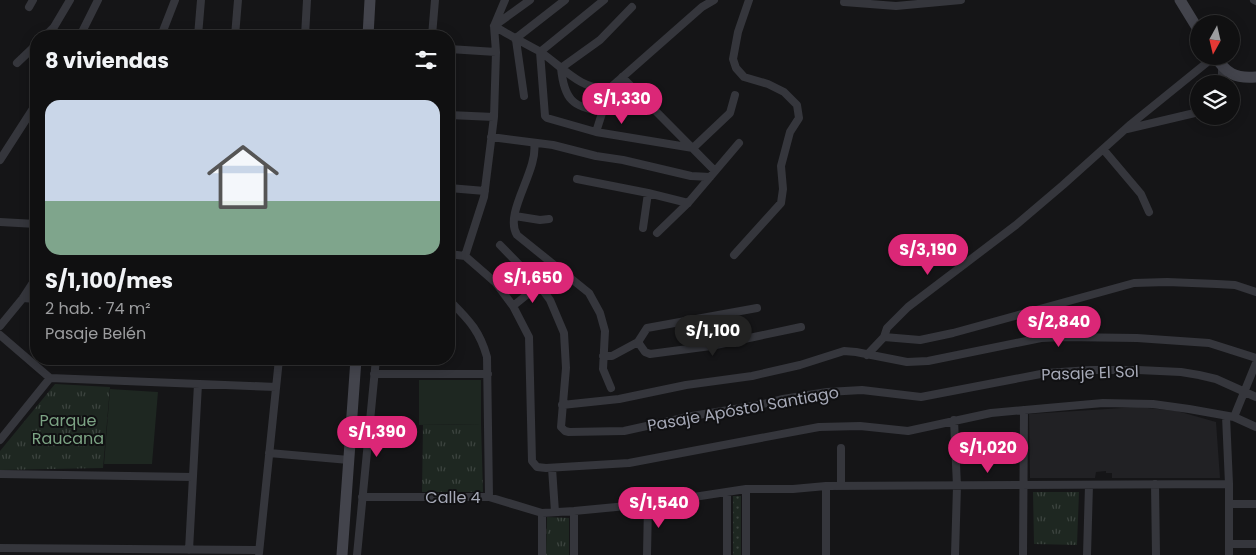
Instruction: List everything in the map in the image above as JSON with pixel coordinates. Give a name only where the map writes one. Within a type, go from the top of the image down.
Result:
[{"type":"street","points":[[51,30],[70,0]]},
{"type":"street","points":[[83,30],[98,0]]},
{"type":"street","points":[[163,30],[175,0]]},
{"type":"street","points":[[198,30],[201,0]]},
{"type":"street","points":[[236,30],[238,0]]},
{"type":"street","points":[[305,30],[307,0]]},
{"type":"street","points":[[368,30],[370,0]]},
{"type":"street","points":[[432,30],[435,0]]},
{"type":"street","points":[[465,256],[485,191],[494,116],[496,52],[494,26],[505,0],[499,0]]},
{"type":"street","points":[[494,26],[530,0]]},
{"type":"street","points":[[515,39],[565,0]]},
{"type":"street","points":[[540,52],[604,0]]},
{"type":"street","points":[[494,26],[540,52],[585,85],[606,89],[610,88],[702,7],[714,0]]},
{"type":"street","points":[[734,255],[781,203],[783,189],[781,166],[790,132],[798,118],[797,104],[784,92],[768,84],[744,77],[736,68],[733,59],[738,32],[749,0]]},
{"type":"street","points":[[844,2],[896,6],[961,0]]},
{"type":"street","points":[[1180,0],[1190,16]]},
{"type":"street","points":[[561,68],[600,40],[632,7]]},
{"type":"street","points":[[515,39],[524,96]]},
{"type":"street","points":[[455,49],[496,52]]},
{"type":"street","points":[[17,63],[30,50]]},
{"type":"street","points":[[540,52],[545,116],[547,118],[596,132],[692,148]]},
{"type":"street","points":[[867,355],[884,337],[887,328],[908,306],[1016,225],[1064,185],[1125,129],[1204,65]]},
{"type":"street","points":[[1220,65],[1234,76],[1251,78]]},
{"type":"street","points":[[561,68],[566,92],[574,102],[587,110],[602,111]]},
{"type":"street","points":[[1222,68],[1222,75]]},
{"type":"street","points":[[622,77],[692,148],[712,174]]},
{"type":"street","points":[[596,132],[606,89]]},
{"type":"street","points":[[692,148],[730,113],[735,95]]},
{"type":"street","points":[[0,160],[30,113]]},
{"type":"street","points":[[1125,129],[1190,114]]},
{"type":"street","points":[[455,115],[494,116]]},
{"type":"street","points":[[491,137],[554,145],[691,176],[712,174]]},
{"type":"street","points":[[534,143],[536,152],[521,192],[513,229],[517,235],[589,293],[600,313],[605,331],[603,369],[611,388]]},
{"type":"street","points":[[657,234],[688,203],[740,143]]},
{"type":"street","points":[[1103,149],[1141,194],[1149,212]]},
{"type":"street","points":[[577,179],[688,203]]},
{"type":"street","points":[[455,188],[485,191]]},
{"type":"street","points":[[643,228],[648,193]]},
{"type":"street","points":[[515,216],[540,220],[550,219]]},
{"type":"street","points":[[0,222],[30,224]]},
{"type":"street","points":[[500,245],[539,285],[550,300],[564,333],[566,368],[562,405],[618,399],[686,385],[752,376],[800,365],[844,351],[907,362],[928,360],[1041,338],[1063,336],[1137,338],[1209,343],[1256,358]]},
{"type":"street","points":[[455,255],[465,256],[496,283],[513,306],[529,337],[532,462],[537,467],[552,468],[629,463],[819,428],[860,426],[908,431],[954,420],[991,414],[1103,403],[1137,403],[1189,408],[1230,416],[1256,427]]},
{"type":"street","points":[[884,337],[920,340],[953,333],[1134,283],[1167,282],[1235,285],[1256,292]]},
{"type":"street","points":[[513,306],[539,285]]},
{"type":"street","points":[[0,326],[30,287]]},
{"type":"street","points":[[23,298],[30,299]]},
{"type":"street","points":[[455,306],[472,322],[483,341],[487,358],[490,497]]},
{"type":"street","points":[[603,356],[612,356],[638,342],[648,328],[757,308]]},
{"type":"street","points":[[638,342],[645,352],[650,354],[711,346],[801,327]]},
{"type":"street","points":[[0,336],[30,361]]},
{"type":"street","points":[[35,365],[50,378],[276,387]]},
{"type":"street","points":[[0,548],[259,552],[278,365]]},
{"type":"street","points":[[342,555],[356,365]]},
{"type":"street","points":[[357,555],[375,365]]},
{"type":"street","points":[[1229,555],[1230,416],[1245,392],[1255,368]]},
{"type":"street","name":"Pasaje El Sol","points":[[921,397],[1046,373],[1090,370],[1181,372],[1216,379],[1256,398]]},
{"type":"street","points":[[374,374],[488,374]]},
{"type":"street","points":[[0,440],[50,378]]},
{"type":"street","points":[[189,550],[198,384]]},
{"type":"street","name":"Pasaje Apóstol Santiago","points":[[562,405],[561,427],[565,431],[624,431],[692,416],[827,392],[862,390],[921,397]]},
{"type":"street","points":[[1023,555],[1024,410]]},
{"type":"street","points":[[954,420],[957,486],[955,555]]},
{"type":"street","points":[[841,448],[841,486]]},
{"type":"street","points":[[269,454],[349,460]]},
{"type":"street","points":[[552,468],[555,512]]},
{"type":"street","points":[[0,474],[193,476]]},
{"type":"street","points":[[1155,484],[1156,555]]},
{"type":"street","name":"Calle 4","points":[[362,497],[490,497],[542,512],[555,512],[648,504],[746,489],[794,489],[826,486],[1229,484]]},
{"type":"street","points":[[1087,555],[1089,485]]},
{"type":"street","points":[[826,486],[826,555]]},
{"type":"street","points":[[746,489],[746,555]]},
{"type":"street","points":[[727,492],[727,555]]},
{"type":"street","points":[[647,555],[648,504]]},
{"type":"street","points":[[1229,504],[1256,504]]},
{"type":"street","points":[[574,511],[574,555]]},
{"type":"street","points":[[542,512],[542,555]]},
{"type":"street","points":[[1228,544],[1256,544]]},
{"type":"shaded area","points":[[1138,407],[1177,411],[1216,422],[1220,478],[1112,478],[1112,473],[1106,473],[1106,471],[1096,472],[1095,478],[1030,478],[1029,414]]},
{"type":"green space","points":[[419,380],[481,380],[481,424],[419,425]]},
{"type":"green space","name":"Parque Raucana","points":[[55,384],[110,387],[103,468],[0,470],[0,451]]},
{"type":"green space","points":[[110,389],[158,392],[152,464],[104,464]]},
{"type":"green space","points":[[481,424],[483,492],[422,492],[423,425]]},
{"type":"green space","points":[[1033,492],[1079,492],[1077,545],[1034,544]]},
{"type":"green space","points":[[733,496],[741,496],[741,555],[733,555]]},
{"type":"green space","points":[[547,517],[569,518],[569,555],[546,555]]}]
